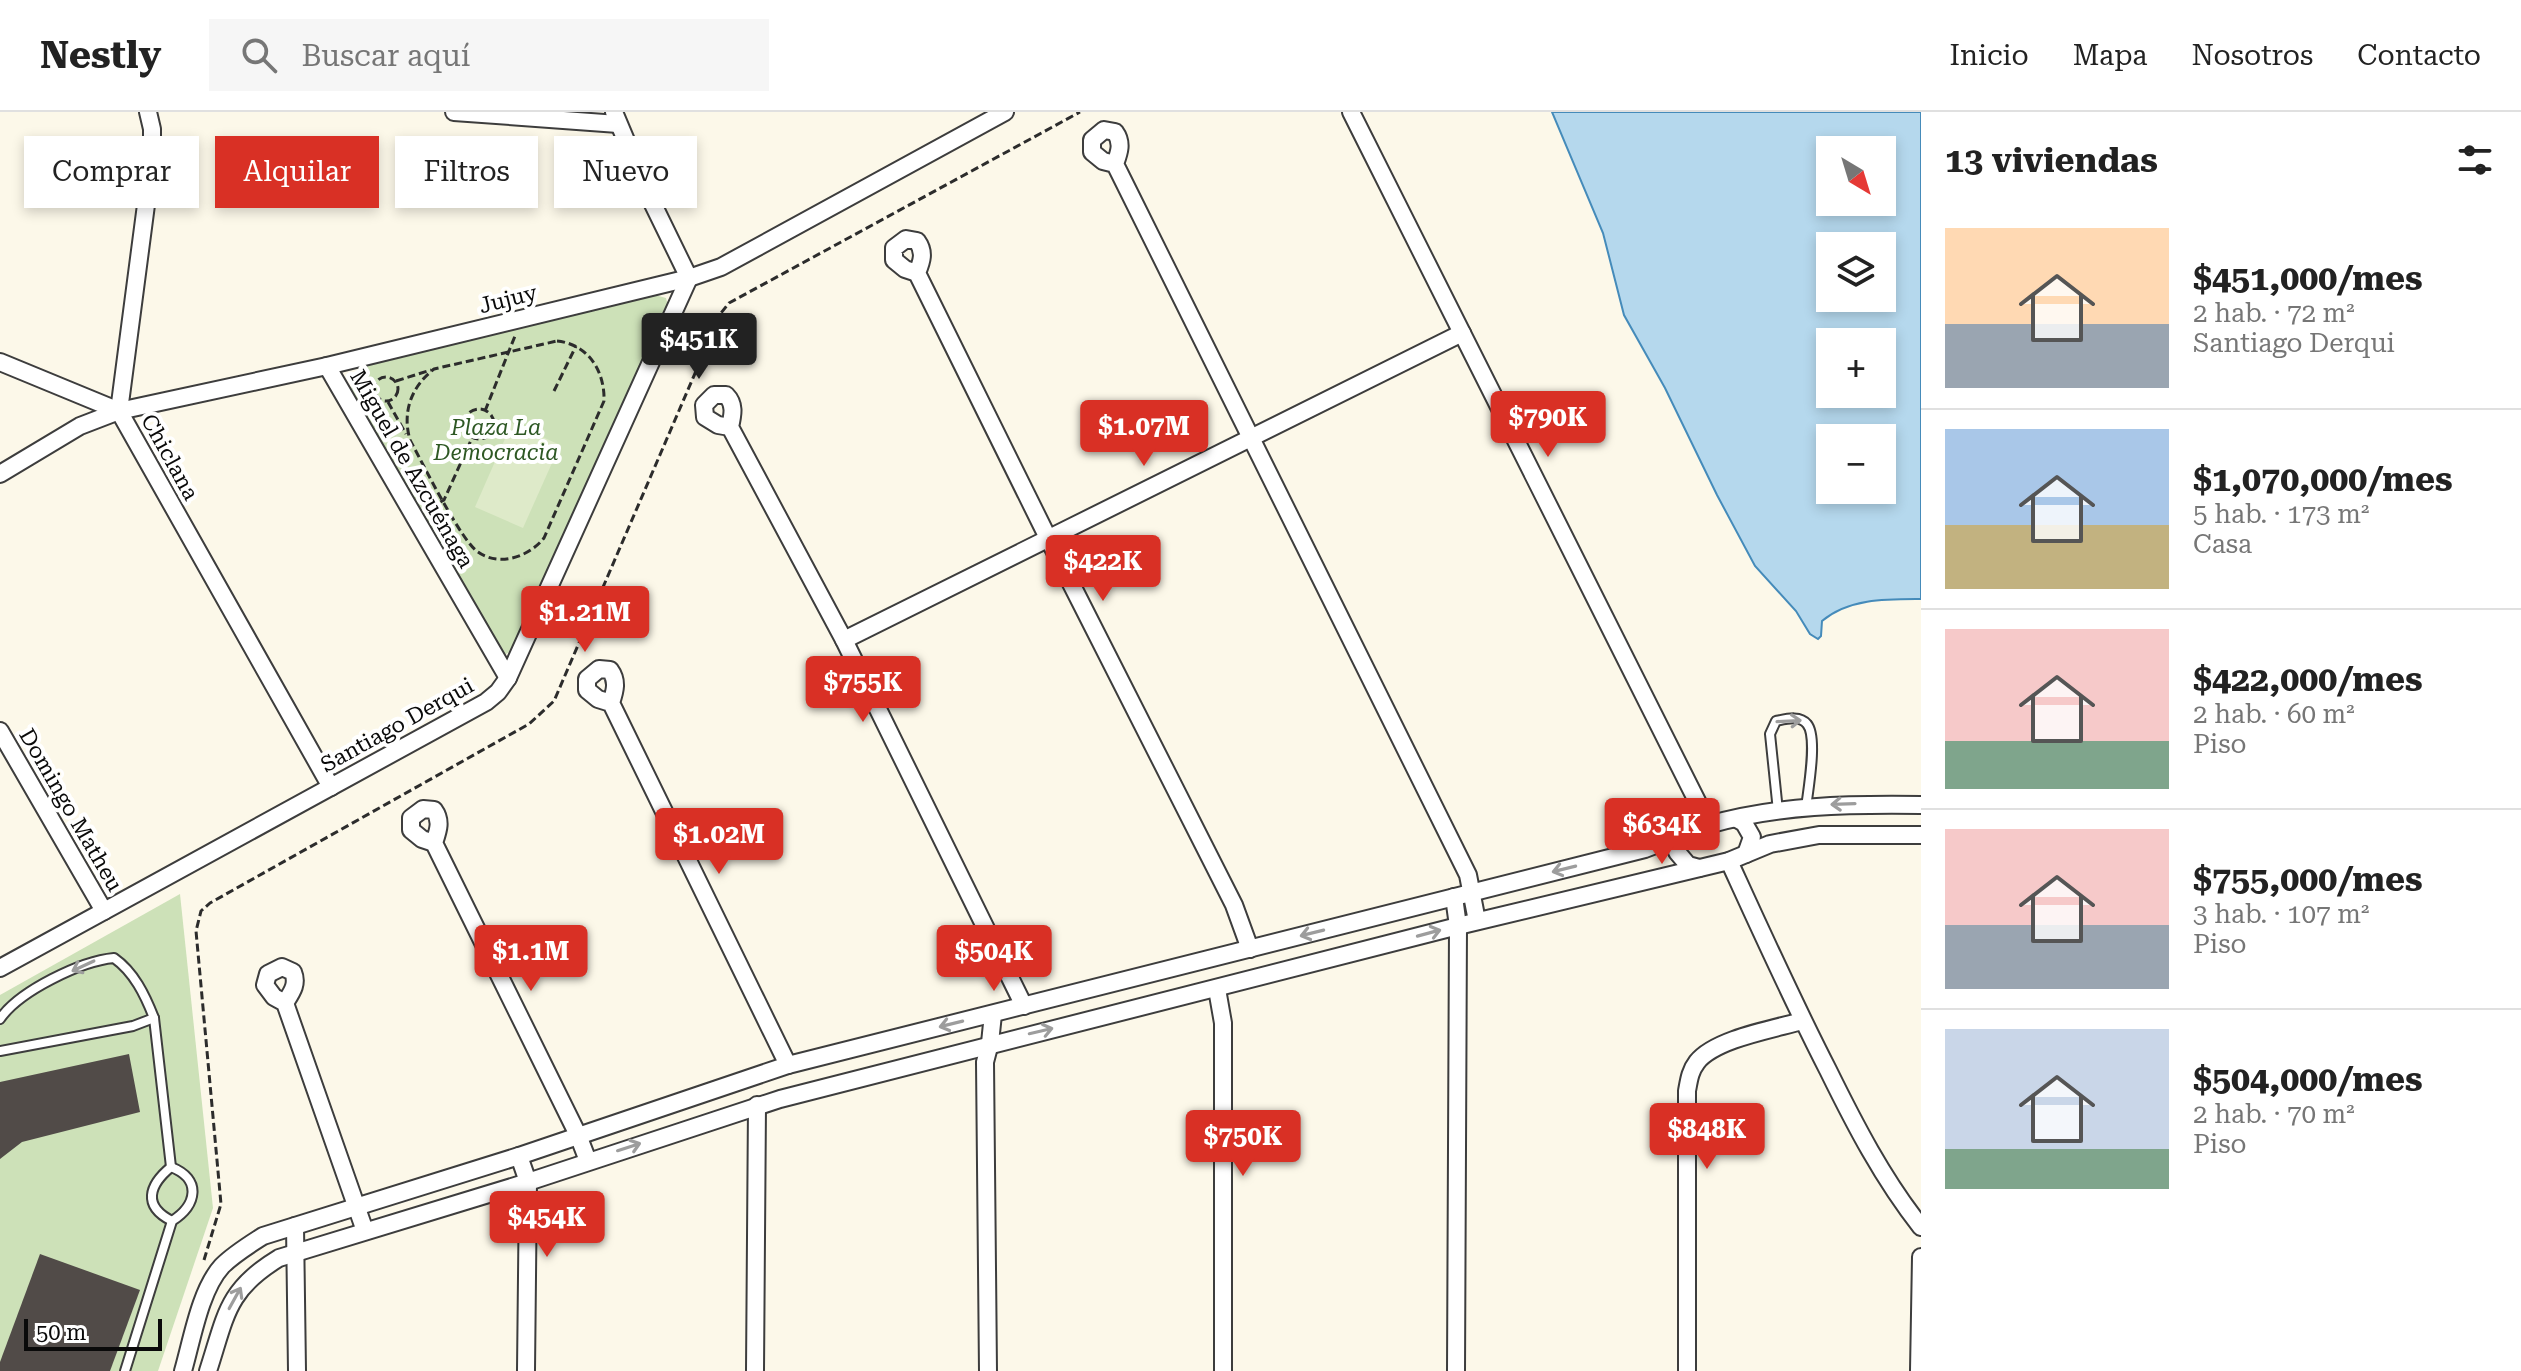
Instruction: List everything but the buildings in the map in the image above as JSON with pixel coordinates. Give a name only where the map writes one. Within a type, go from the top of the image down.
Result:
[{"type":"street","name":"Chiclana","points":[[148,112],[152,129],[152,159],[119,411],[331,787]]},
{"type":"street","points":[[454,112],[616,118],[689,278]]},
{"type":"street","name":"Jujuy","points":[[0,474],[80,426],[119,411],[327,366],[689,278],[721,267],[1005,112]]},
{"type":"street","points":[[1351,112],[1709,825]]},
{"type":"street","points":[[1115,164],[1468,875],[1477,921]]},
{"type":"street","points":[[917,273],[1234,905],[1243,950],[1244,982]]},
{"type":"street","name":"Santiago Derqui","points":[[0,968],[486,702],[498,692],[508,678],[689,278]]},
{"type":"street","points":[[844,640],[1462,333]]},
{"type":"street","points":[[0,362],[119,411]]},
{"type":"street","name":"Miguel de Azcuénaga","points":[[327,366],[508,678]]},
{"type":"street","points":[[730,427],[844,640],[1024,1006]]},
{"type":"street","points":[[611,703],[781,1047],[780,1099]]},
{"type":"street","name":"Domingo Matheu","points":[[0,731],[104,911]]},
{"type":"street","points":[[183,1371],[208,1287],[221,1268],[238,1252],[263,1236],[359,1208],[780,1068],[1645,849],[1709,825],[1838,804],[1921,805]]},
{"type":"street","points":[[1737,819],[1744,823],[1752,837],[1746,854]]},
{"type":"street","points":[[208,1371],[226,1316],[238,1291],[255,1273],[296,1251],[528,1182],[751,1107],[990,1043],[1729,861],[1770,844],[1819,835],[1921,835]]},
{"type":"street","points":[[1679,836],[1677,852],[1681,860],[1699,868]]},
{"type":"street","points":[[434,843],[588,1161]]},
{"type":"street","points":[[1729,861],[1802,1021],[1878,1164],[1921,1227]]},
{"type":"street","points":[[1454,897],[1458,926],[1456,1371]]},
{"type":"street","points":[[1198,962],[1197,972],[1211,990],[1223,1023],[1223,1371]]},
{"type":"street","points":[[285,1003],[365,1231]]},
{"type":"street","points":[[988,1371],[985,1062],[993,1014]]},
{"type":"street","points":[[1687,1371],[1687,1091],[1691,1071],[1699,1059],[1713,1048],[1802,1021]]},
{"type":"street","points":[[736,1082],[751,1107],[755,1371]]},
{"type":"street","points":[[519,1156],[528,1182],[526,1371]]},
{"type":"street","points":[[295,1226],[297,1371]]},
{"type":"street","points":[[1919,1371],[1921,1257]]},
{"type":"lane","points":[[1778,812],[1770,734],[1776,721],[1793,718],[1809,725],[1812,738],[1806,808]]},
{"type":"lane","points":[[0,1019],[9,1005],[24,994],[95,960],[114,958],[127,968],[154,1018],[171,1167]]},
{"type":"lane","points":[[0,1051],[133,1026],[154,1018]]},
{"type":"lane","points":[[171,1167],[157,1179],[151,1193],[153,1206],[172,1221]]},
{"type":"lane","points":[[125,1371],[172,1221],[184,1213],[193,1198],[191,1182],[182,1171],[171,1167]]},
{"type":"path","points":[[485,411],[522,319]]},
{"type":"path","points":[[387,400],[469,544],[478,552],[498,559],[537,547],[544,538],[604,401],[604,388],[592,359],[576,346],[557,341],[395,381]]},
{"type":"path","points":[[554,391],[576,346]]},
{"type":"path","points":[[410,440],[406,422],[408,405],[423,377],[434,369]]},
{"type":"path","points":[[382,377],[395,381],[398,388],[396,395],[387,400],[378,398],[374,387],[382,377]]},
{"type":"path","points":[[473,411],[485,411],[493,420],[493,429],[482,439],[472,438],[464,427],[466,417],[473,411]]},
{"type":"path","points":[[493,429],[507,436]]},
{"type":"path","points":[[414,517],[444,500],[472,438]]},
{"type":"green space","name":"Plaza La Democracia","points":[[655,295],[666,298],[668,306],[513,650],[506,654],[502,652],[351,393],[352,374],[365,365]]},
{"type":"green space","points":[[512,423],[560,445],[523,528],[475,507]]},
{"type":"green space","points":[[180,894],[213,1208],[158,1371],[0,1371],[0,995]]},
{"type":"water","points":[[1552,112],[1921,112],[1921,599],[1856,604],[1822,621],[1818,639],[1810,634],[1796,611],[1755,566],[1665,388],[1624,315],[1603,233]]}]
